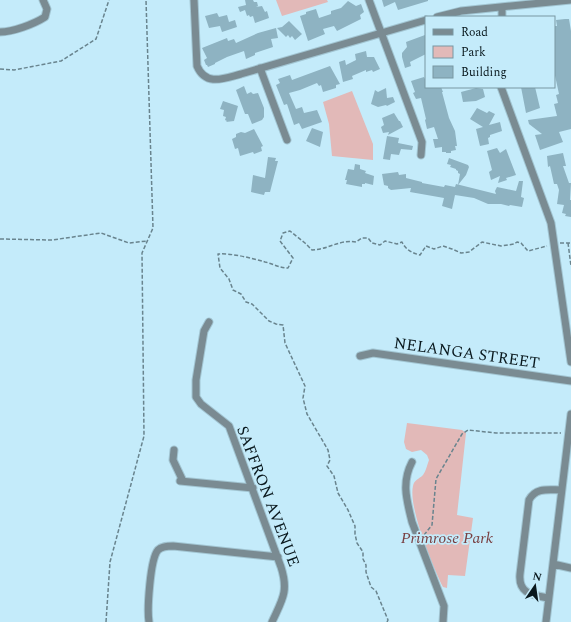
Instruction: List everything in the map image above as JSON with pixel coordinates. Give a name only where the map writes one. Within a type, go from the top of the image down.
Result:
[{"type":"street","points":[[0,32],[12,31],[43,18],[47,12],[43,0]]},
{"type":"street","points":[[194,0],[197,66],[199,71],[212,80],[221,79],[425,20]]},
{"type":"street","points":[[369,0],[422,142],[421,155]]},
{"type":"street","points":[[442,16],[461,12],[571,0]]},
{"type":"street","points":[[502,7],[502,16]]},
{"type":"street","points":[[260,68],[287,140]]},
{"type":"street","points":[[501,88],[551,223],[571,362]]},
{"type":"street","name":"SAFFRON AVENUE","points":[[209,322],[204,332],[196,380],[196,397],[201,404],[229,426],[278,557],[284,578],[285,593],[272,622]]},
{"type":"street","name":"NELANGA STREET","points":[[360,356],[374,353],[571,381]]},
{"type":"street","points":[[546,622],[571,414]]},
{"type":"street","points":[[174,450],[173,460],[182,481],[253,488]]},
{"type":"street","points":[[412,462],[406,475],[405,482],[410,512],[412,522],[444,606],[443,622]]},
{"type":"street","points":[[548,598],[526,592],[520,583],[529,500],[534,493],[540,490],[562,490]]},
{"type":"street","points":[[149,622],[148,614],[152,563],[157,552],[161,548],[173,546],[278,557]]},
{"type":"street","points":[[553,564],[571,568]]},
{"type":"path","points":[[0,70],[14,70],[61,61],[96,39],[109,0]]},
{"type":"path","points":[[106,622],[110,562],[144,436],[142,253],[153,228],[146,0]]},
{"type":"path","points":[[387,622],[388,620],[376,591],[371,587],[366,572],[366,565],[363,559],[363,552],[357,543],[355,526],[338,493],[334,476],[327,466],[330,460],[328,450],[304,406],[303,398],[305,386],[285,343],[285,332],[283,325],[269,321],[252,304],[246,302],[241,294],[233,290],[229,280],[220,268],[218,254],[228,253],[265,262],[280,268],[288,268],[293,258],[280,241],[283,233],[290,231],[305,242],[312,250],[318,250],[345,242],[356,242],[362,238],[368,238],[372,243],[380,245],[385,241],[397,244],[402,242],[405,248],[420,255],[426,246],[434,249],[443,246],[461,253],[469,252],[482,242],[501,246],[518,242],[521,243],[528,251],[554,244],[571,243]]},
{"type":"path","points":[[0,239],[52,240],[101,233],[129,243],[147,241]]},
{"type":"path","points":[[568,242],[571,266]]},
{"type":"path","points":[[420,540],[432,525],[436,479],[462,434],[468,430],[559,434],[569,433]]},
{"type":"green space","points":[[276,0],[327,0],[328,2],[282,16]]},
{"type":"green space","points":[[352,91],[373,144],[373,160],[332,156],[329,124],[323,102]]},
{"type":"green space","name":"Primrose Park","points":[[407,423],[462,430],[466,433],[457,515],[473,518],[465,576],[448,575],[447,588],[443,587],[433,566],[422,537],[414,508],[412,496],[413,486],[426,470],[429,460],[427,455],[421,450],[412,452],[406,449],[404,442]]},
{"type":"building","points":[[245,0],[253,0],[254,2],[257,2],[258,6],[256,7],[262,6],[265,12],[267,11],[269,18],[255,23],[253,16],[247,16],[245,10],[240,12],[238,7],[246,5]]},
{"type":"building","points":[[382,0],[428,1],[398,10],[395,2],[384,7]]},
{"type":"building","points":[[348,1],[356,6],[361,4],[364,12],[360,15],[361,19],[337,31],[334,26],[323,29],[325,34],[308,41],[300,16],[306,14],[306,12],[316,9],[319,18],[331,14],[331,11],[341,8]]},
{"type":"building","points":[[217,13],[219,17],[227,15],[229,22],[235,20],[237,27],[222,32],[220,26],[209,28],[205,16]]},
{"type":"building","points":[[569,19],[571,31],[571,129],[559,132],[563,142],[540,150],[535,135],[542,134],[529,124],[528,120],[557,116],[554,104],[558,103],[556,95],[559,94],[555,76],[556,20]]},
{"type":"building","points":[[289,21],[302,34],[295,40],[292,36],[290,38],[288,35],[286,37],[277,28],[282,27]]},
{"type":"building","points":[[276,28],[278,38],[271,39],[273,47],[255,53],[255,55],[246,59],[244,51],[227,57],[208,67],[206,65],[204,60],[207,58],[202,48],[227,38],[228,41],[234,39],[236,43],[258,33]]},
{"type":"building","points":[[425,35],[425,54],[410,62],[411,66],[405,68],[402,53],[407,47],[406,42]]},
{"type":"building","points":[[366,51],[367,57],[374,57],[380,69],[373,72],[372,70],[366,72],[366,70],[352,76],[353,79],[343,82],[339,62],[345,60],[346,65],[356,60],[355,54]]},
{"type":"building","points":[[330,66],[340,84],[336,85],[336,88],[323,92],[321,85],[319,86],[317,83],[289,93],[296,109],[302,107],[304,113],[317,110],[322,122],[302,129],[299,123],[294,125],[287,104],[284,105],[276,85],[280,83],[278,79],[290,75],[292,80]]},
{"type":"building","points":[[424,77],[425,88],[441,88],[449,118],[455,131],[457,146],[455,146],[456,150],[451,151],[451,153],[446,153],[442,152],[442,147],[435,148],[433,139],[438,139],[434,127],[427,129],[421,98],[416,99],[413,93],[415,92],[411,81]]},
{"type":"building","points":[[244,86],[247,94],[251,92],[253,94],[258,93],[264,108],[264,117],[262,120],[252,124],[248,114],[245,114],[236,90]]},
{"type":"building","points":[[386,88],[387,98],[393,97],[395,102],[387,106],[378,107],[371,104],[375,90],[378,92]]},
{"type":"building","points":[[476,88],[483,89],[485,97],[476,101],[463,102],[461,92]]},
{"type":"building","points":[[521,88],[535,88],[540,108],[526,113]]},
{"type":"building","points":[[223,101],[238,106],[234,121],[226,122],[226,117],[223,116],[224,110],[220,109]]},
{"type":"building","points":[[477,108],[487,113],[489,111],[495,114],[489,125],[500,122],[502,131],[490,135],[488,138],[489,144],[480,146],[476,129],[483,127],[470,119]]},
{"type":"building","points":[[394,113],[403,127],[388,135],[389,132],[383,133],[381,127],[384,125],[382,118]]},
{"type":"building","points":[[312,128],[323,132],[320,147],[306,141]]},
{"type":"building","points":[[254,129],[263,146],[261,147],[262,151],[240,156],[238,148],[235,149],[232,139],[236,137],[236,134],[241,132],[245,133]]},
{"type":"building","points":[[387,136],[399,138],[398,143],[413,146],[412,150],[401,149],[399,155],[391,154],[390,160],[383,159]]},
{"type":"building","points":[[497,148],[500,153],[506,149],[516,175],[506,178],[507,180],[498,183],[500,176],[491,180],[489,172],[492,170],[487,151]]},
{"type":"building","points":[[563,153],[566,166],[563,166],[569,183],[571,183],[571,217],[565,216],[566,214],[562,213],[564,205],[557,204],[559,190],[557,184],[554,184],[550,166],[548,167],[547,156]]},
{"type":"building","points":[[268,157],[276,158],[275,161],[278,161],[270,192],[265,192],[264,195],[251,192],[253,175],[265,178]]},
{"type":"building","points":[[449,158],[468,165],[469,167],[466,175],[458,185],[460,174],[456,169],[450,167],[451,165],[447,164]]},
{"type":"building","points":[[355,164],[360,165],[360,169],[366,171],[365,173],[374,176],[373,185],[365,183],[362,184],[362,187],[346,184],[347,180],[345,180],[348,169],[354,170]]},
{"type":"building","points":[[398,172],[399,175],[406,174],[406,178],[422,183],[444,187],[445,185],[455,187],[456,184],[496,194],[495,191],[497,187],[516,191],[519,181],[523,181],[521,197],[524,198],[522,207],[488,204],[474,198],[455,195],[452,209],[442,206],[444,198],[410,192],[411,188],[391,190],[388,186],[384,185],[382,174]]}]
